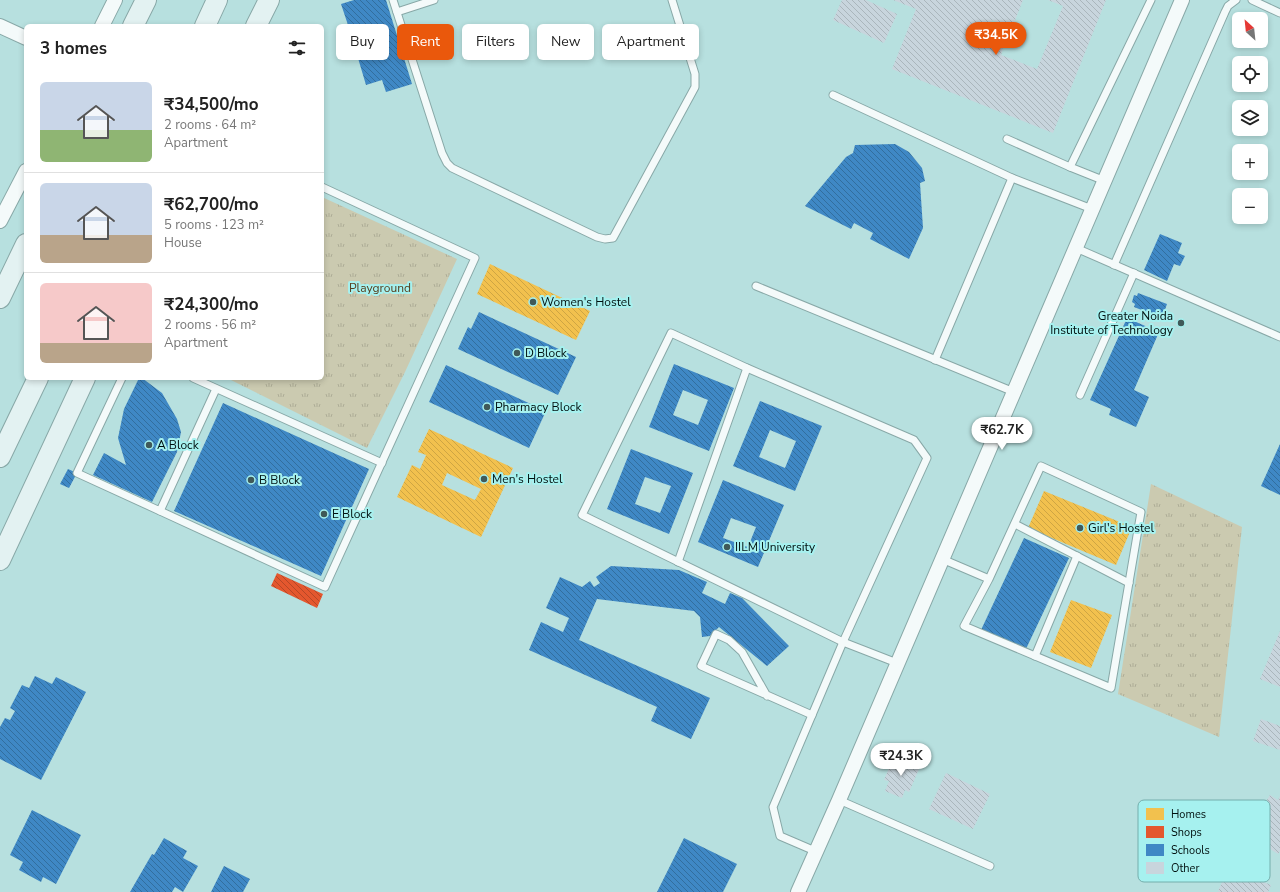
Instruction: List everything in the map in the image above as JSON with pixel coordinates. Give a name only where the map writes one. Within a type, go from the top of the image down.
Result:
[{"type":"street","points":[[103,24],[115,0]]},
{"type":"street","points":[[134,24],[146,0]]},
{"type":"street","points":[[206,24],[217,0]]},
{"type":"street","points":[[257,24],[269,0]]},
{"type":"street","points":[[798,892],[839,800],[1182,0]]},
{"type":"street","points":[[0,26],[24,37]]},
{"type":"street","points":[[0,221],[24,175]]},
{"type":"street","points":[[0,298],[24,248]]},
{"type":"street","points":[[0,457],[37,380]]},
{"type":"street","points":[[0,560],[84,380]]},
{"type":"lane","points":[[394,0],[442,153],[447,163],[452,168],[597,237],[605,239],[613,238],[695,88],[695,74],[672,0]]},
{"type":"lane","points":[[397,12],[434,0]]},
{"type":"lane","points":[[1070,167],[1151,0]]},
{"type":"lane","points":[[1114,265],[1225,12],[1228,6],[1236,0]]},
{"type":"lane","points":[[1252,0],[1280,12]]},
{"type":"lane","points":[[833,95],[1012,178],[1092,210]]},
{"type":"lane","points":[[1007,138],[1104,182]]},
{"type":"lane","points":[[935,360],[1012,178]]},
{"type":"lane","points":[[121,380],[77,473],[325,587],[475,258],[324,188]]},
{"type":"lane","points":[[1076,248],[1280,336]]},
{"type":"lane","points":[[1080,395],[1134,273]]},
{"type":"lane","points":[[756,286],[1014,392]]},
{"type":"lane","points":[[815,851],[780,836],[772,807],[843,642],[927,458],[914,440],[670,333],[582,515],[843,642],[897,663]]},
{"type":"lane","points":[[678,562],[747,368]]},
{"type":"lane","points":[[197,380],[382,463]]},
{"type":"lane","points":[[160,511],[216,389]]},
{"type":"lane","points":[[1041,466],[1141,512],[1111,688],[964,626],[989,579],[1015,524],[1041,466]]},
{"type":"lane","points":[[1015,524],[1129,583]]},
{"type":"lane","points":[[1035,656],[1078,556]]},
{"type":"lane","points":[[942,559],[989,579]]},
{"type":"lane","points":[[767,696],[742,652],[729,640],[716,634],[701,666],[767,696],[812,715]]},
{"type":"lane","points":[[839,800],[990,866]]},
{"type":"green space","name":"Playground","points":[[324,198],[457,259],[405,372],[367,448],[231,380],[324,380]]},
{"type":"green space","points":[[1151,484],[1242,527],[1219,737],[1118,694]]},
{"type":"building: Homes","name":"Women's Hostel","points":[[490,264],[590,311],[576,340],[477,294]]},
{"type":"building: Homes","name":"Men's Hostel","points":[[429,429],[513,468],[481,537],[397,497],[412,465],[420,469],[426,455],[418,452]],"holes":[[[447,473],[481,489],[475,500],[442,485]]]},
{"type":"building: Homes","name":"Girl's Hostel","points":[[1044,491],[1132,527],[1116,565],[1028,528]]},
{"type":"building: Homes","points":[[1071,600],[1112,615],[1091,668],[1050,652]]},
{"type":"building: Shops","points":[[277,573],[323,594],[317,608],[271,586]]},
{"type":"building: Schools","points":[[354,0],[386,0],[397,36],[397,60],[405,60],[412,84],[386,92],[382,80],[366,85],[359,60],[389,60],[389,24],[348,24],[341,4]]},
{"type":"building: Schools","points":[[895,144],[909,152],[922,168],[925,181],[920,183],[923,228],[909,259],[870,239],[873,233],[854,223],[851,229],[805,206],[846,157],[853,153],[855,145]]},
{"type":"building: Schools","points":[[1160,234],[1182,243],[1178,253],[1185,256],[1180,266],[1174,264],[1167,281],[1144,270]]},
{"type":"building: Schools","points":[[1138,293],[1167,304],[1162,318],[1134,307],[1135,304],[1132,302],[1134,295],[1137,296]]},
{"type":"building: Schools","name":"D Block","points":[[479,312],[576,357],[558,395],[458,349],[468,327],[471,329]]},
{"type":"building: Schools","points":[[1127,318],[1159,332],[1134,390],[1149,397],[1136,427],[1109,415],[1111,409],[1090,400]]},
{"type":"building: Schools","points":[[674,364],[734,388],[709,451],[649,427]],"holes":[[[683,390],[708,400],[698,425],[673,415]]]},
{"type":"building: Schools","name":"Pharmacy Block","points":[[446,365],[546,411],[529,448],[429,402]]},
{"type":"building: Schools","name":"A Block","points":[[138,380],[145,380],[162,393],[177,419],[181,432],[177,452],[152,502],[93,475],[104,453],[126,465],[118,438],[124,409]]},
{"type":"building: Schools","points":[[760,401],[822,426],[795,491],[733,466]],"holes":[[[770,430],[796,441],[785,468],[759,457]]]},
{"type":"building: Schools","name":"B Block","points":[[223,403],[369,469],[321,576],[174,511]]},
{"type":"building: Schools","points":[[1280,444],[1280,495],[1261,486]]},
{"type":"building: Schools","points":[[631,449],[693,473],[669,534],[607,509]],"holes":[[[645,477],[671,486],[660,513],[635,504]]]},
{"type":"building: Schools","points":[[68,469],[77,473],[69,488],[60,484]]},
{"type":"building: Schools","points":[[723,480],[784,505],[758,567],[698,542]],"holes":[[[731,518],[756,527],[748,547],[723,538]]]},
{"type":"building: Schools","points":[[1024,538],[1069,558],[1025,651],[981,630]]},
{"type":"building: Schools","points":[[611,566],[679,570],[707,582],[702,593],[725,604],[730,593],[742,598],[789,646],[767,666],[719,627],[710,636],[702,637],[700,617],[694,611],[597,599],[579,640],[710,698],[691,739],[651,721],[657,707],[529,650],[541,622],[563,632],[569,618],[546,608],[560,577],[582,587],[590,581],[594,587],[600,583],[596,577]]},
{"type":"building: Schools","points":[[35,676],[52,684],[56,677],[86,692],[41,780],[0,759],[0,727],[5,718],[10,720],[15,711],[10,708],[22,685],[29,688]]},
{"type":"building: Schools","points":[[32,810],[81,835],[56,884],[43,877],[41,882],[19,870],[23,862],[10,855]]},
{"type":"building: Schools","points":[[164,838],[187,851],[183,858],[198,866],[183,892],[175,887],[172,892],[130,892],[152,854],[154,855]]},
{"type":"building: Schools","points":[[684,838],[737,864],[723,892],[657,892]]},
{"type":"building: Schools","points":[[224,866],[250,879],[243,892],[211,892]]},
{"type":"building: Other","points":[[842,0],[866,0],[897,14],[884,43],[833,20]]},
{"type":"building: Other","points":[[893,0],[1023,0],[1012,28],[992,20],[984,41],[1003,49],[1001,55],[1037,69],[1063,6],[1048,0],[1106,0],[1053,133],[892,69],[916,9]]},
{"type":"building: Other","points":[[1280,631],[1280,687],[1260,679]]},
{"type":"building: Other","points":[[1261,719],[1280,726],[1280,750],[1253,741]]},
{"type":"building: Other","points":[[894,756],[920,767],[909,792],[905,790],[902,798],[885,791],[889,781],[884,780]]},
{"type":"building: Other","points":[[946,773],[990,794],[973,829],[929,809]]},
{"type":"building: Other","points":[[1270,795],[1278,800],[1280,796],[1280,851],[1278,854],[1270,849],[1270,800],[1267,800]]},
{"type":"building: Other","points":[[1222,882],[1264,882],[1271,885],[1268,892],[1218,891]]},
{"type":"place","name":"Women's Hostel","points":[[533,302]]},
{"type":"place","name":"Greater Noida Institute of Technology","points":[[1181,323]]},
{"type":"place","name":"D Block","points":[[517,353]]},
{"type":"place","name":"Pharmacy Block","points":[[487,407]]},
{"type":"place","name":"A Block","points":[[149,445]]},
{"type":"place","name":"Men's Hostel","points":[[484,479]]},
{"type":"place","name":"B Block","points":[[251,480]]},
{"type":"place","name":"E Block","points":[[324,514]]},
{"type":"place","name":"Girl's Hostel","points":[[1080,528]]},
{"type":"place","name":"IILM University","points":[[727,547]]}]
